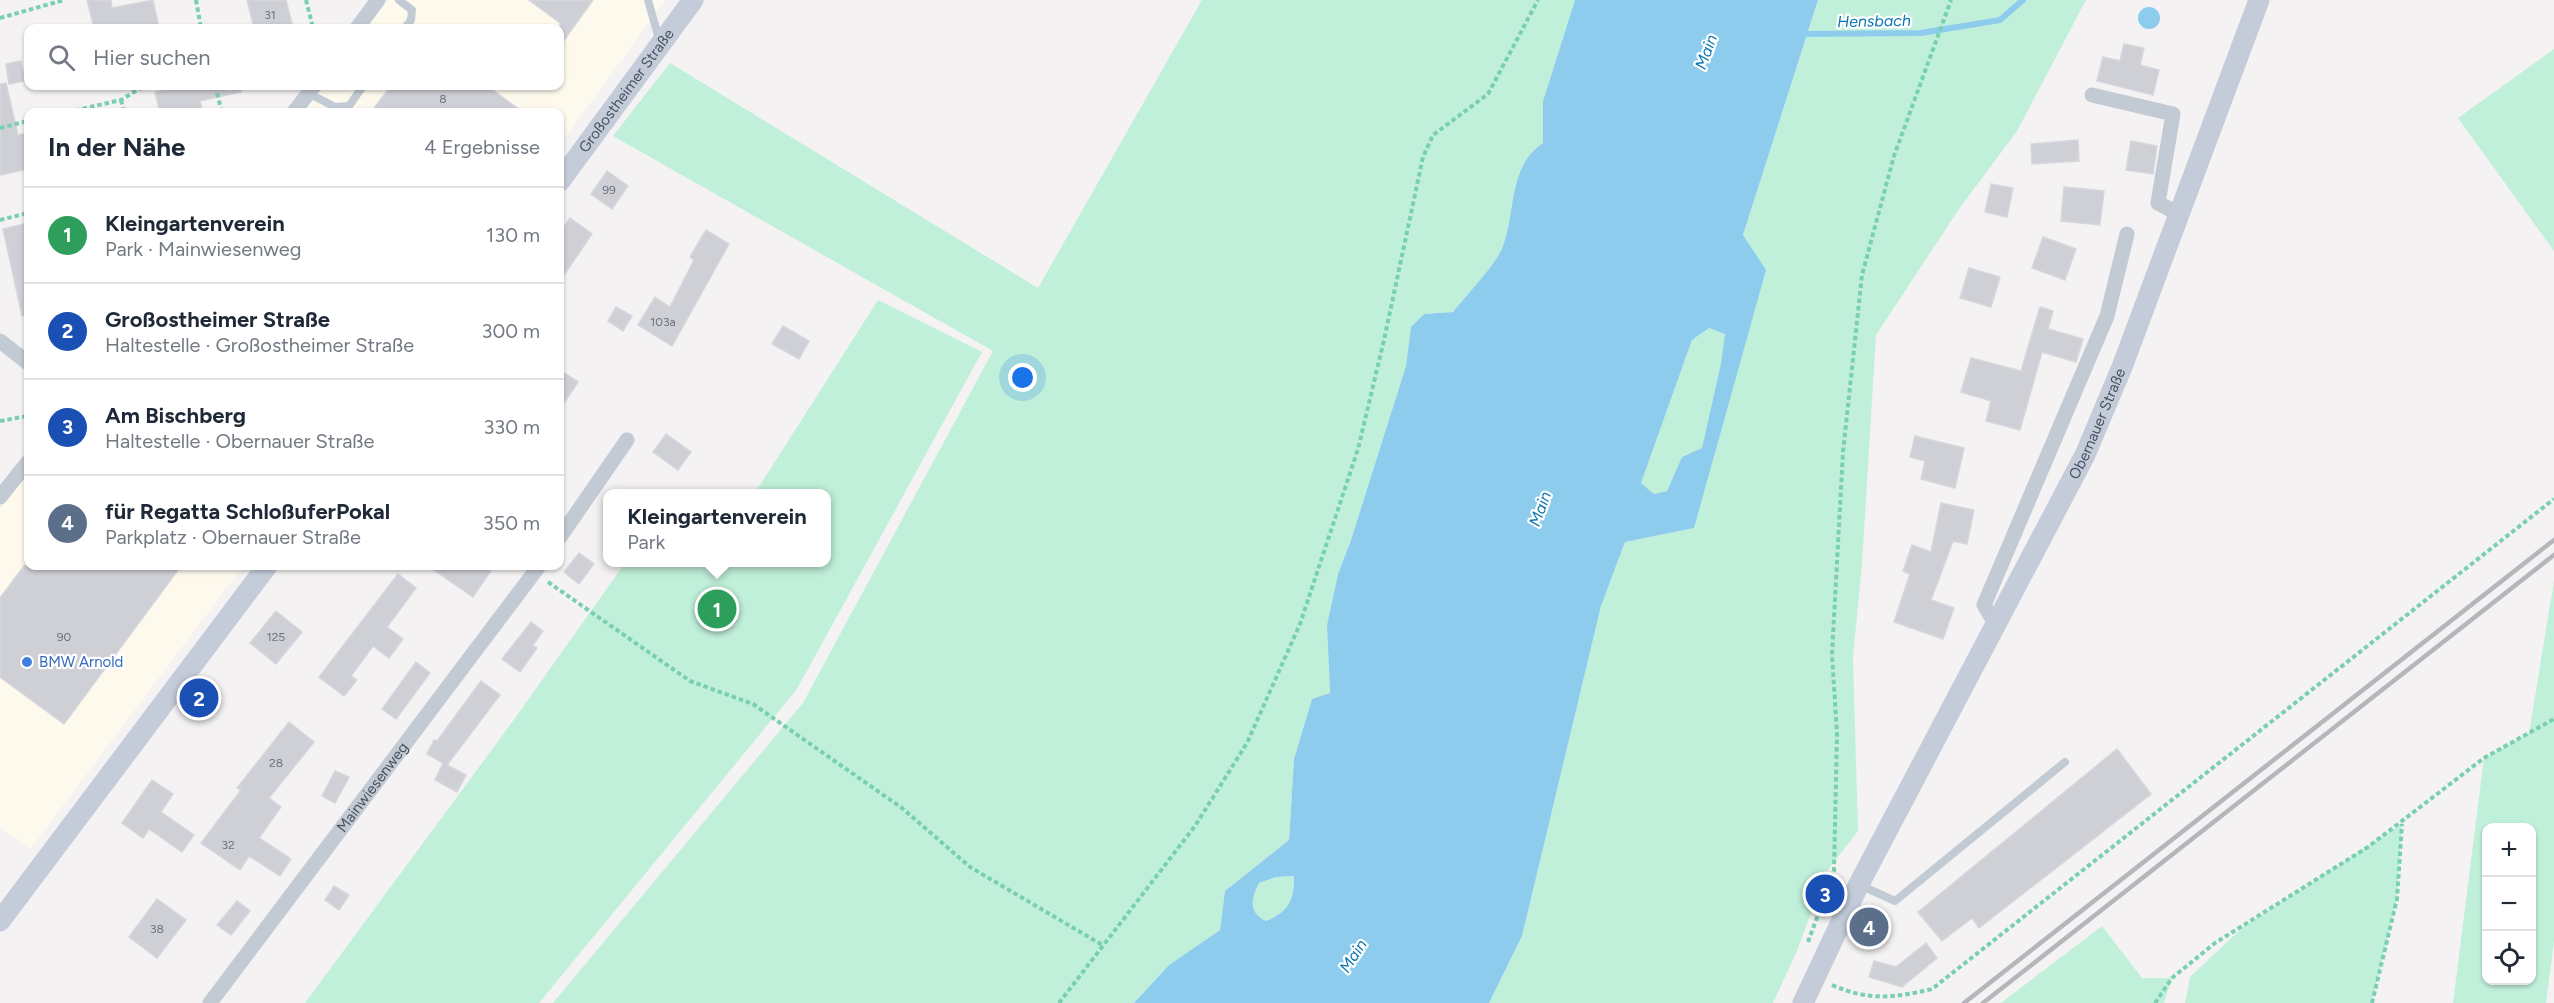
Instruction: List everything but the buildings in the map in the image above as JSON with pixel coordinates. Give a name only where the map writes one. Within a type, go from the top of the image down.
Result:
[{"type":"main road","name":"Großostheimer Straße","points":[[564,176],[693,0]]},
{"type":"main road","name":"Obernauer Straße","points":[[1803,1003],[1859,884],[2085,455],[2122,367],[2259,0]]},
{"type":"main road","points":[[0,921],[264,570]]},
{"type":"street","points":[[360,24],[378,0]]},
{"type":"street","points":[[297,108],[310,90]]},
{"type":"street","points":[[2092,95],[2173,114],[2158,203],[2179,214]]},
{"type":"street","name":"Obernauer Straße","points":[[1996,625],[1984,605],[2107,316],[2127,234]]},
{"type":"street","points":[[0,340],[24,360]]},
{"type":"street","points":[[564,531],[627,440]]},
{"type":"street","points":[[0,497],[24,467]]},
{"type":"street","name":"Mainwiesenweg","points":[[210,1003],[532,570]]},
{"type":"lane","points":[[399,0],[412,10],[408,24]]},
{"type":"lane","points":[[648,0],[661,44]]},
{"type":"lane","points":[[312,90],[335,107],[349,106],[360,90]]},
{"type":"lane","points":[[1859,884],[1895,901],[2065,762]]},
{"type":"path","points":[[0,18],[64,0]]},
{"type":"path","points":[[196,0],[200,24]]},
{"type":"path","points":[[306,0],[312,24]]},
{"type":"path","points":[[1059,1003],[1195,826],[1247,743],[1299,624],[1358,449],[1423,157],[1433,135],[1488,94],[1538,0]]},
{"type":"path","points":[[1806,948],[1834,871],[1837,734],[1832,654],[1843,452],[1862,275],[1894,156],[1951,0]]},
{"type":"path","points":[[85,108],[121,100],[137,90]]},
{"type":"path","points":[[216,90],[221,108]]},
{"type":"path","points":[[121,100],[123,108]]},
{"type":"path","points":[[0,128],[24,123]]},
{"type":"path","points":[[0,220],[24,214]]},
{"type":"path","points":[[0,421],[24,417]]},
{"type":"path","points":[[1815,977],[1850,993],[1894,998],[1932,989],[2554,499]]},
{"type":"path","points":[[536,570],[690,681],[753,704],[902,808],[970,867],[1104,946]]},
{"type":"path","points":[[2155,1003],[2172,978],[2215,943],[2402,824],[2484,758],[2554,719]]},
{"type":"path","points":[[2372,1003],[2397,899],[2402,824]]},
{"type":"shaded area","points":[[388,0],[665,0],[564,139],[564,108],[306,108],[320,90],[564,90],[564,24],[370,24]]},
{"type":"shaded area","points":[[24,477],[24,570],[240,570],[31,848],[0,827],[0,510]]},
{"type":"green space","points":[[1202,0],[1575,0],[1543,101],[1543,143],[1532,152],[1518,176],[1507,233],[1500,253],[1453,312],[1424,314],[1411,327],[1406,366],[1338,574],[1327,625],[1330,694],[1312,699],[1294,759],[1289,840],[1225,891],[1220,930],[1169,965],[1134,1003],[553,1003],[803,703],[993,351],[613,136],[670,63],[1038,288]]},
{"type":"green space","points":[[1818,0],[2086,0],[2017,131],[1959,209],[1876,335],[1862,564],[1853,657],[1858,831],[1827,871],[1796,953],[1773,1003],[1489,1003],[1522,936],[1601,606],[1625,542],[1694,528],[1743,235]]},
{"type":"green space","points":[[2554,49],[2554,251],[2458,118]]},
{"type":"green space","points":[[878,300],[982,352],[797,689],[539,1003],[305,1003],[513,721],[622,567],[831,567],[831,489],[758,489]]},
{"type":"green space","points":[[1709,328],[1725,333],[1721,363],[1702,448],[1682,457],[1667,491],[1654,494],[1641,483],[1692,340]]},
{"type":"green space","points":[[2554,581],[2554,942],[2546,1003],[2453,1003],[2484,758],[2529,733]]},
{"type":"green space","points":[[2402,824],[2397,899],[2372,1003],[2185,1003],[2190,977],[2243,927]]},
{"type":"green space","points":[[1294,876],[1293,892],[1285,909],[1266,921],[1260,918],[1253,905],[1259,883],[1276,877]]},
{"type":"green space","points":[[2102,926],[2142,978],[2172,978],[2164,1003],[2001,1003]]},
{"type":"water","name":"Main","points":[[1575,0],[1818,0],[1743,235],[1766,270],[1694,528],[1625,542],[1601,606],[1522,936],[1489,1003],[1134,1003],[1169,965],[1220,930],[1225,891],[1289,840],[1294,759],[1312,699],[1330,693],[1327,625],[1338,574],[1406,366],[1411,327],[1424,314],[1453,312],[1500,253],[1507,232],[1518,176],[1532,153],[1543,143],[1543,101]],"holes":[[[1709,328],[1725,334],[1721,363],[1702,448],[1682,457],[1667,491],[1654,494],[1641,483],[1692,340]],[[1294,876],[1293,892],[1285,909],[1266,921],[1260,918],[1253,905],[1254,894],[1259,883],[1276,877]]]},
{"type":"water","points":[[2149,7],[2157,10],[2160,18],[2157,26],[2149,29],[2141,26],[2138,18],[2141,10]]},
{"type":"waterway","name":"Hensbach","points":[[1799,34],[1921,33],[2000,20],[2023,0]]},
{"type":"railway","points":[[1964,1003],[2554,540]]},
{"type":"railway","points":[[1983,1003],[2554,555]]},
{"type":"place","name":"Kleingartenverein","points":[[717,609]]},
{"type":"place","name":"BMW Arnold","points":[[27,662]]},
{"type":"place","name":"Großostheimer Straße","points":[[199,698]]},
{"type":"place","name":"Am Bischberg","points":[[1825,894]]},
{"type":"place","name":"für Regatta SchloßuferPokal","points":[[1869,927]]}]
